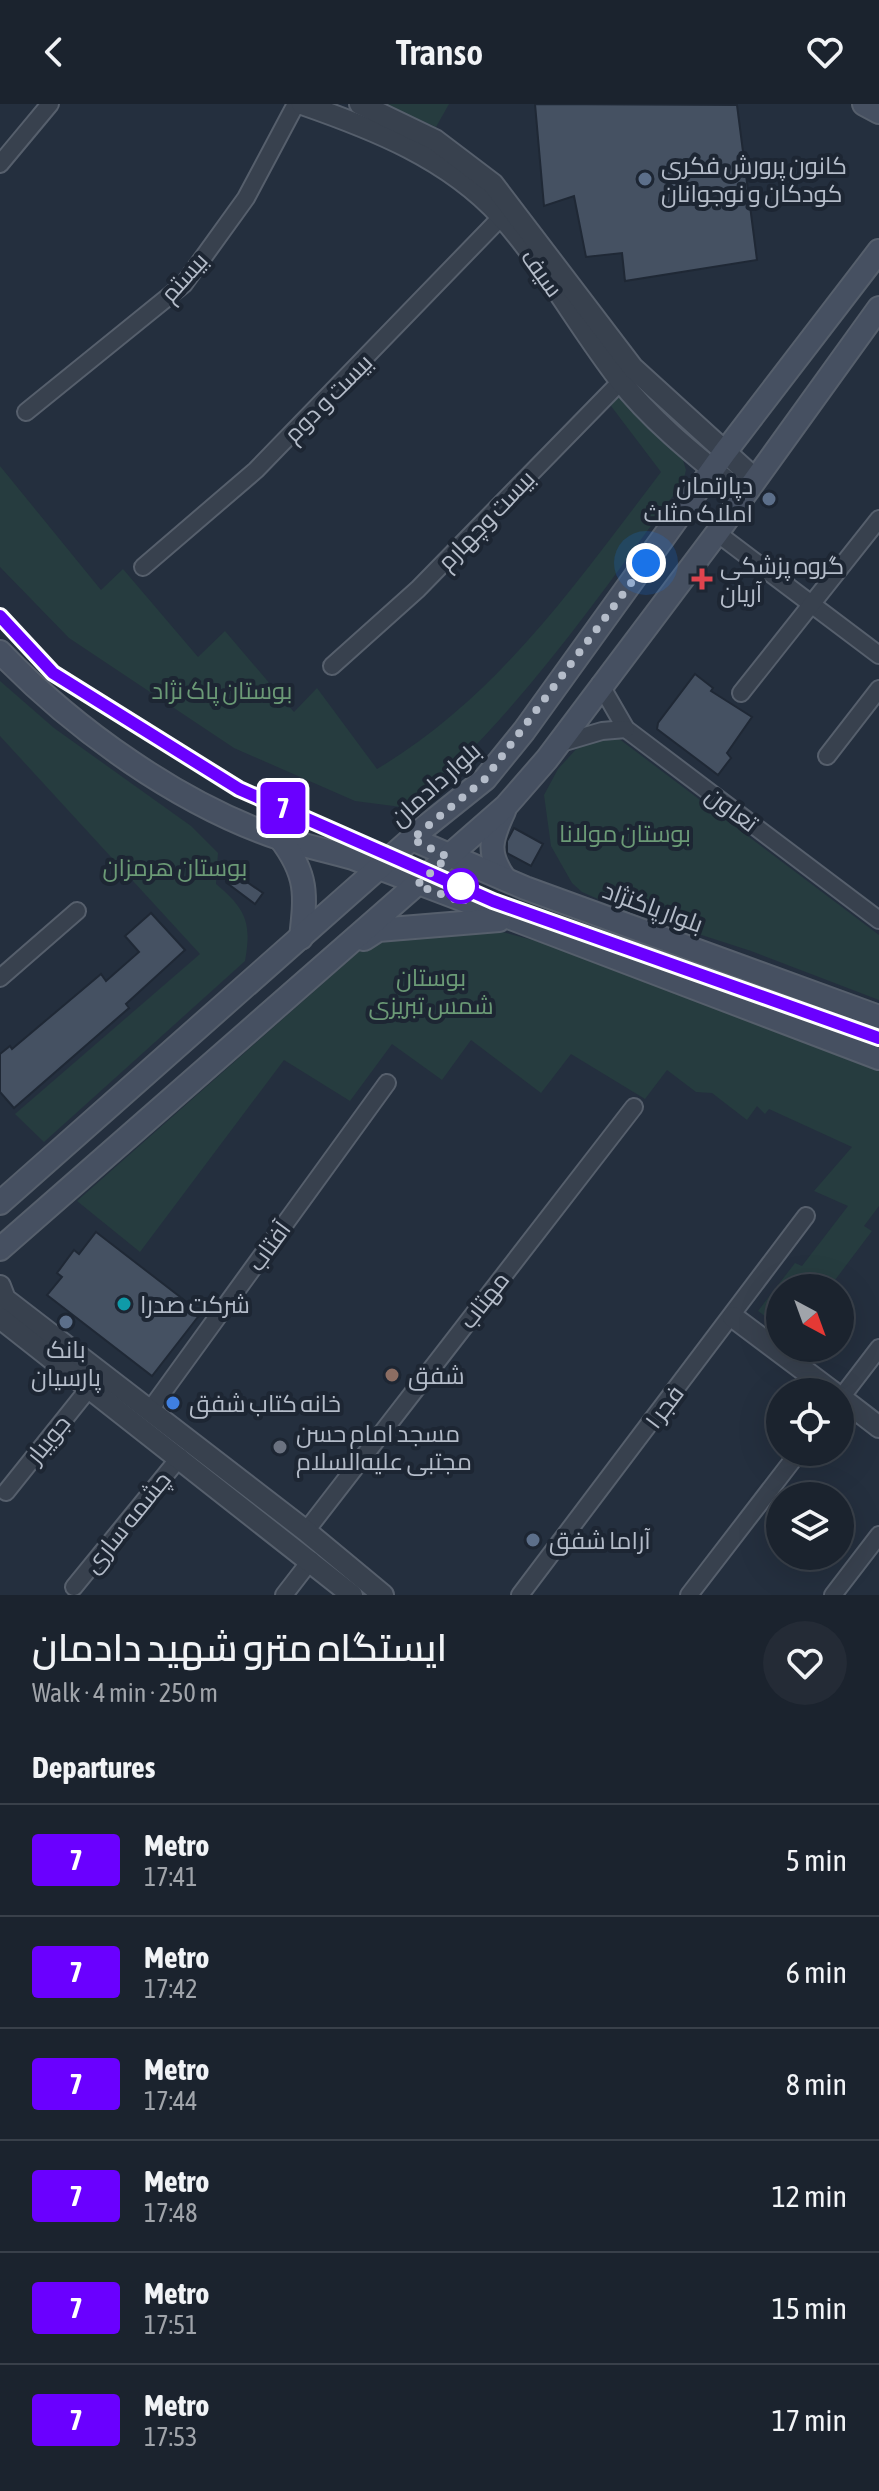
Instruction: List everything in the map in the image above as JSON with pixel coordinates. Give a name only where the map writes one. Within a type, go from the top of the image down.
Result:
[{"type":"main road","points":[[864,104],[879,112]]},
{"type":"main road","name":"بلوار دادمان","points":[[0,1203],[412,839],[485,779],[524,731],[718,461],[879,251]]},
{"type":"main road","points":[[0,1249],[506,806],[558,744],[600,684],[717,533],[879,308]]},
{"type":"main road","points":[[0,652],[31,685],[109,747],[197,800],[280,838],[380,869],[879,1058]]},
{"type":"main road","points":[[506,806],[492,849],[493,862],[515,884],[506,900],[507,919]]},
{"type":"main road","points":[[280,838],[299,864],[304,908],[301,938]]},
{"type":"main road","name":"بلوار پاکنژاد","points":[[412,839],[515,884],[879,1017]]},
{"type":"main road","points":[[332,958],[378,930],[507,919]]},
{"type":"street","points":[[0,164],[50,104]]},
{"type":"street","name":"بیستم","points":[[26,412],[184,284],[246,198],[296,104]]},
{"type":"street","name":"سیف","points":[[302,104],[358,123],[422,154],[507,211]]},
{"type":"street","name":"سیف","points":[[360,104],[386,114],[459,156],[493,184],[507,211],[627,375],[749,487]]},
{"type":"street","name":"بیست و دوم","points":[[143,567],[256,470],[507,211]]},
{"type":"street","name":"بیست وچهارم","points":[[332,666],[418,589],[627,375]]},
{"type":"street","points":[[741,693],[879,519]]},
{"type":"street","points":[[717,533],[879,655]]},
{"type":"street","name":"تعاون","points":[[600,684],[626,729],[879,920]]},
{"type":"street","points":[[827,756],[879,689]]},
{"type":"street","points":[[558,744],[602,731],[626,729]]},
{"type":"street","points":[[0,978],[77,911]]},
{"type":"street","name":"آفتاب","points":[[144,1417],[387,1083]]},
{"type":"street","name":"مهتاب","points":[[300,1538],[634,1107]]},
{"type":"street","name":"فجر ۱","points":[[520,1595],[733,1317],[806,1216]]},
{"type":"street","points":[[0,1286],[5,1299],[95,1380]]},
{"type":"street","points":[[733,1317],[814,1378]]},
{"type":"street","points":[[0,1318],[95,1380],[318,1553],[383,1595]]},
{"type":"street","points":[[854,1380],[879,1348]]},
{"type":"street","name":"جویبار","points":[[6,1492],[95,1380]]},
{"type":"street","points":[[854,1408],[879,1427]]},
{"type":"street","name":"چشمه ساری","points":[[74,1587],[186,1450]]},
{"type":"street","points":[[689,1595],[788,1466]]},
{"type":"street","points":[[833,1595],[879,1535]]},
{"type":"street","points":[[284,1595],[318,1553]]},
{"type":"street","points":[[318,1553],[352,1595]]},
{"type":"green space","points":[[383,104],[449,104],[436,127]]},
{"type":"green space","name":"بوستان پاک نژاد","points":[[619,395],[682,457],[686,470],[683,482],[588,611],[521,695],[486,735],[409,808],[355,801],[234,748],[69,638],[0,567],[0,466],[101,590],[123,569],[198,657],[225,631],[294,712],[317,688],[377,769],[420,740],[498,673],[566,595],[661,472],[611,406]]},
{"type":"green space","name":"بوستان هرمزان","points":[[0,681],[54,728],[191,826],[218,853],[216,884],[240,909],[248,936],[245,961],[44,1142],[15,1114],[200,954],[0,736]]},
{"type":"green space","name":"بوستان مولانا","points":[[614,735],[879,935],[879,1000],[751,951],[621,909],[582,892],[572,883],[551,846],[544,795],[558,769],[579,746]]},
{"type":"green space","name":"بوستان شمس تبریزی","points":[[484,927],[540,942],[879,1069],[879,1206],[864,1226],[872,1231],[840,1274],[787,1274],[795,1263],[802,1266],[848,1206],[814,1191],[852,1147],[769,1109],[765,1114],[757,1106],[747,1120],[712,1093],[696,1092],[667,1070],[645,1099],[571,1054],[541,1093],[471,1040],[442,1080],[392,1044],[350,1101],[284,1060],[140,1252],[77,1201],[371,941]]},
{"type":"green space","name":"بوستان شمس تبریزی","points":[[766,1301],[766,1317],[758,1311]]},
{"type":"building","name":"کانون پرورش فکری کودکان و نوجوانان","points":[[535,104],[737,105],[757,260],[625,281],[622,253],[586,257],[574,196],[544,206]]},
{"type":"building","points":[[695,674],[713,688],[711,691],[752,717],[727,753],[731,758],[718,775],[657,729],[658,723]]},
{"type":"building","points":[[514,828],[543,844],[531,866],[507,853],[507,841]]},
{"type":"building","points":[[234,873],[263,893],[255,904],[227,883]]},
{"type":"building","points":[[151,913],[185,950],[126,1004],[129,1008],[14,1108],[0,1092],[0,1054],[10,1046],[12,1049],[101,974],[106,981],[139,952],[125,936]]},
{"type":"building","name":"شرکت صدرا","points":[[96,1232],[201,1313],[152,1376],[47,1295],[62,1277],[57,1273],[74,1250],[79,1254]]},
{"type":"metro line","name":"7","points":[[0,616],[53,673],[239,789],[493,901],[879,1038]]},
{"type":"place","name":"کانون پرورش فکری کودکان و نوجوانان","points":[[645,179]]},
{"type":"place","name":"دپارتمان املاک مثلث","points":[[769,499]]},
{"type":"place","name":"گروه پزشکی آریان","points":[[702,579]]},
{"type":"place","name":"شرکت صدرا","points":[[124,1304]]},
{"type":"place","name":"بانک پارسیان","points":[[66,1322]]},
{"type":"place","name":"شفق","points":[[392,1375]]},
{"type":"place","name":"خانه کتاب شفق","points":[[173,1403]]},
{"type":"place","name":"مسجد امام حسن مجتبی علیه‌السلام","points":[[280,1447]]},
{"type":"place","name":"آراما شفق","points":[[533,1540]]},
{"type":"route","points":[[461,886],[465,903],[417,885],[448,857],[412,839],[485,779],[524,731],[646,563]]}]
